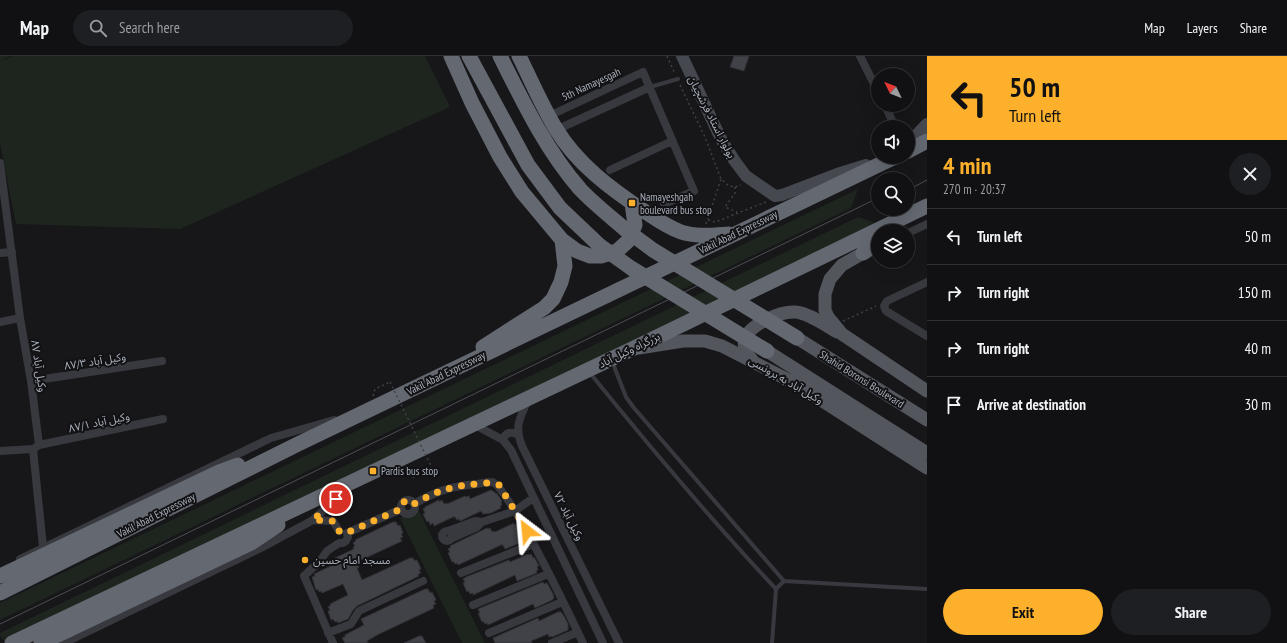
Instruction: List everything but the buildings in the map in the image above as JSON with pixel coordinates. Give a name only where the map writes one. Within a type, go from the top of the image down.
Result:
[{"type":"highway","points":[[452,56],[472,103],[500,157],[522,192],[562,240],[578,252],[590,256],[601,256],[617,251],[628,241],[635,225],[632,203]]},
{"type":"highway","points":[[468,56],[528,165],[560,208],[599,245],[631,268],[767,351]]},
{"type":"highway","points":[[500,56],[525,106],[551,150],[581,190],[626,230],[653,250],[797,338]]},
{"type":"highway","points":[[520,56],[556,130],[574,154],[602,180],[667,227],[701,236],[736,234]]},
{"type":"highway","points":[[915,147],[927,141]]},
{"type":"highway","name":"Vakil Abad Expressway","points":[[0,593],[298,444],[881,164]]},
{"type":"highway","name":"بزرگراه وکیل آباد","points":[[329,492],[630,350],[927,206]]},
{"type":"highway","points":[[905,224],[927,209]]},
{"type":"highway","points":[[443,375],[508,330],[544,308],[553,299],[561,282],[566,266],[562,240]]},
{"type":"highway","points":[[863,253],[871,248]]},
{"type":"highway","points":[[0,576],[219,472],[298,444]]},
{"type":"highway","points":[[12,643],[329,492]]},
{"type":"highway","points":[[41,643],[251,542],[329,492]]},
{"type":"main road","points":[[842,334],[828,317],[825,310],[825,294],[830,279],[842,265],[863,253]]},
{"type":"main road","points":[[753,361],[745,351],[745,339],[753,328],[785,312],[796,312],[842,334],[927,391]]},
{"type":"main road","name":"Shahid Boronsi Boulevard","points":[[797,338],[927,420]]},
{"type":"main road","name":"وکیل آباد به برونسی","points":[[630,350],[683,341],[705,341],[722,346],[796,384],[927,468]]},
{"type":"main road","points":[[767,351],[927,453]]},
{"type":"street","name":"بولوار استاد فرشچیان","points":[[682,56],[721,140],[746,176]]},
{"type":"street","points":[[860,56],[871,78]]},
{"type":"street","name":"5th Namayesgah","points":[[549,116],[643,72],[650,87]]},
{"type":"street","points":[[556,130],[650,87],[694,191],[664,204]]},
{"type":"street","points":[[915,137],[927,124]]},
{"type":"street","points":[[610,170],[672,141]]},
{"type":"street","name":"وکیل آباد ۸۷","points":[[0,163],[20,318],[31,381],[43,547]]},
{"type":"street","points":[[746,176],[775,196],[837,174],[871,164]]},
{"type":"street","points":[[915,230],[927,224]]},
{"type":"street","points":[[863,253],[871,250]]},
{"type":"street","points":[[0,253],[12,252]]},
{"type":"street","points":[[927,282],[887,301],[884,306],[886,311],[927,336]]},
{"type":"street","points":[[0,322],[20,318]]},
{"type":"street","name":"وکیل آباد ۸۷/۳","points":[[31,381],[162,362]]},
{"type":"street","points":[[503,440],[504,436],[508,433],[513,432],[517,434],[518,424],[529,397]]},
{"type":"street","points":[[0,569],[271,438],[370,410]]},
{"type":"street","name":"وکیل آباد ۸۷/۱","points":[[0,451],[36,447],[163,419]]},
{"type":"street","points":[[473,424],[503,440],[511,450],[603,643]]},
{"type":"street","name":"۷۲ وکیل آباد","points":[[517,434],[619,643]]},
{"type":"street","points":[[64,643],[260,548],[313,520],[358,478]]},
{"type":"street","points":[[343,532],[401,509],[405,513],[410,514],[415,509],[414,504],[434,492],[456,486],[493,482],[499,485],[515,511],[583,643]]},
{"type":"street","points":[[482,522],[478,527],[450,539],[445,540],[442,536],[443,533],[475,521],[482,522],[515,511],[533,498]]},
{"type":"street","points":[[313,520],[333,521],[343,532],[346,541],[339,543],[327,551],[320,561],[305,574],[304,578],[333,643]]},
{"type":"street","points":[[461,572],[533,544]]},
{"type":"street","points":[[559,553],[572,546]]},
{"type":"street","points":[[473,605],[548,574]]},
{"type":"street","points":[[328,633],[351,624],[359,611],[423,581]]},
{"type":"street","points":[[489,633],[562,602]]},
{"type":"street","points":[[552,643],[578,632]]},
{"type":"lane","points":[[650,87],[678,79]]},
{"type":"lane","points":[[611,358],[626,397],[634,408],[784,581],[927,589]]},
{"type":"lane","points":[[587,370],[631,424],[776,589]]},
{"type":"lane","points":[[772,643],[776,589],[784,581]]},
{"type":"path","points":[[667,56],[705,137],[721,179],[729,186],[735,187],[740,186],[746,176]]},
{"type":"path","points":[[701,236],[708,220],[721,179]]},
{"type":"path","points":[[735,187],[735,193],[725,207],[738,213]]},
{"type":"path","points":[[708,220],[715,222],[774,199],[775,196]]},
{"type":"path","points":[[842,334],[843,320],[887,301]]},
{"type":"path","points":[[375,389],[390,382],[433,470],[413,477]]},
{"type":"shaded area","points":[[0,56],[10,56],[1,61],[13,56],[425,56],[450,107],[180,229],[16,224],[0,143]]},
{"type":"shaded area","points":[[858,189],[851,208],[0,620],[0,603]]},
{"type":"shaded area","points":[[858,217],[879,224],[871,224],[871,228],[7,643],[0,636],[0,633]]},
{"type":"shaded area","points":[[418,509],[485,643],[462,643],[400,518]]},
{"type":"tram line","points":[[915,186],[927,180]]},
{"type":"tram line","points":[[0,624],[871,201]]},
{"type":"place","name":"Namayeshgah boulevard bus stop","points":[[632,203]]},
{"type":"place","name":"Pardis bus stop","points":[[373,471]]},
{"type":"place","name":"مسجد امام حسین","points":[[305,560]]},
{"type":"route","points":[[336,499],[313,520],[333,521],[339,531],[346,533],[401,509],[402,504],[406,500],[409,500],[414,504],[434,492],[456,486],[493,482],[499,485],[527,531]]}]
